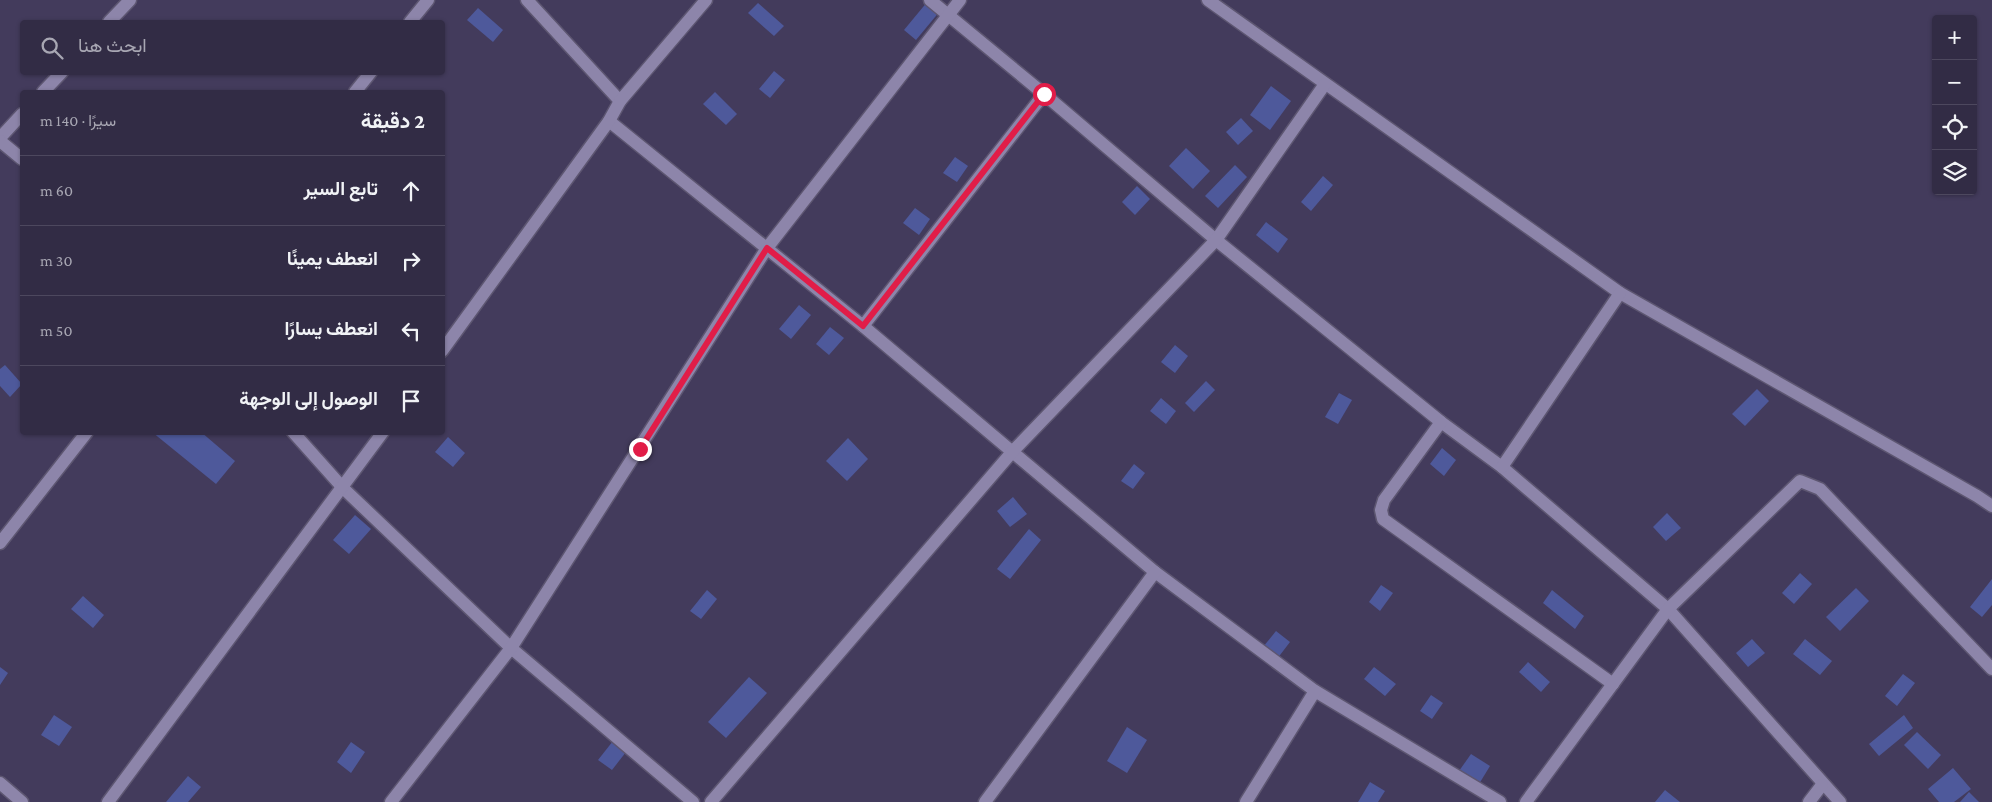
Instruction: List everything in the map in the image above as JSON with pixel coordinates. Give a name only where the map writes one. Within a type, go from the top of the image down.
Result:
[{"type":"street","points":[[111,20],[130,0]]},
{"type":"street","points":[[412,20],[428,0]]},
{"type":"street","points":[[527,0],[620,101]]},
{"type":"street","points":[[445,347],[610,121],[620,101],[706,0]]},
{"type":"street","points":[[930,0],[1216,240],[1441,422],[1502,467],[1668,609],[1822,785],[1840,802]]},
{"type":"street","points":[[391,802],[511,648],[767,248],[960,0]]},
{"type":"street","points":[[1208,0],[1620,293],[1992,506]]},
{"type":"street","points":[[45,90],[59,75]]},
{"type":"street","points":[[357,90],[369,75]]},
{"type":"street","points":[[711,802],[1013,451],[1216,240],[1325,84]]},
{"type":"street","points":[[863,326],[1044,94]]},
{"type":"street","points":[[20,116],[0,139],[20,158]]},
{"type":"street","points":[[610,121],[863,326],[1155,572],[1315,691],[1500,802]]},
{"type":"street","points":[[1502,467],[1620,293]]},
{"type":"street","points":[[1441,422],[1384,500],[1381,510],[1383,519],[1613,684]]},
{"type":"street","points":[[0,543],[85,435]]},
{"type":"street","points":[[296,435],[343,488],[511,648],[693,802]]},
{"type":"street","points":[[108,802],[382,435]]},
{"type":"street","points":[[1526,802],[1668,609],[1800,481],[1820,489],[1992,669]]},
{"type":"street","points":[[985,802],[1155,572]]},
{"type":"street","points":[[1246,802],[1315,691]]},
{"type":"street","points":[[0,783],[22,802]]},
{"type":"street","points":[[1809,802],[1822,785]]},
{"type":"building","points":[[928,1],[940,11],[916,40],[904,30]]},
{"type":"building","points":[[758,3],[784,26],[774,36],[748,13]]},
{"type":"building","points":[[478,8],[503,30],[493,42],[467,20]]},
{"type":"building","points":[[774,71],[785,80],[770,98],[759,89]]},
{"type":"building","points":[[1271,86],[1291,101],[1270,130],[1250,115]]},
{"type":"building","points":[[715,92],[737,114],[726,125],[703,104]]},
{"type":"building","points":[[1241,118],[1253,131],[1238,145],[1226,132]]},
{"type":"building","points":[[1186,148],[1210,171],[1193,189],[1169,166]]},
{"type":"building","points":[[955,157],[968,166],[957,182],[943,173]]},
{"type":"building","points":[[1235,165],[1247,177],[1218,208],[1205,196]]},
{"type":"building","points":[[1323,176],[1333,185],[1311,211],[1301,202]]},
{"type":"building","points":[[1137,186],[1150,199],[1135,215],[1122,202]]},
{"type":"building","points":[[915,208],[930,219],[919,235],[903,223]]},
{"type":"building","points":[[1266,222],[1288,239],[1278,253],[1256,235]]},
{"type":"building","points":[[799,305],[811,315],[791,339],[779,329]]},
{"type":"building","points":[[830,327],[844,338],[829,355],[816,344]]},
{"type":"building","points":[[1175,345],[1188,356],[1175,373],[1161,362]]},
{"type":"building","points":[[5,365],[20,382],[20,386],[10,397],[0,386],[0,369]]},
{"type":"building","points":[[1206,381],[1215,390],[1194,412],[1185,403]]},
{"type":"building","points":[[1757,389],[1769,401],[1745,426],[1732,414]]},
{"type":"building","points":[[1339,393],[1352,400],[1338,424],[1325,417]]},
{"type":"building","points":[[1161,398],[1176,411],[1166,424],[1150,411]]},
{"type":"building","points":[[156,435],[205,435],[235,461],[216,484]]},
{"type":"building","points":[[448,437],[465,453],[453,467],[435,452]]},
{"type":"building","points":[[848,438],[868,459],[847,481],[826,461]]},
{"type":"building","points":[[1442,448],[1456,460],[1444,476],[1430,464]]},
{"type":"building","points":[[1134,464],[1145,473],[1133,489],[1121,481]]},
{"type":"building","points":[[1013,497],[1027,514],[1010,527],[997,511]]},
{"type":"building","points":[[1667,513],[1681,528],[1666,541],[1653,527]]},
{"type":"building","points":[[355,515],[371,529],[349,554],[333,540]]},
{"type":"building","points":[[1029,529],[1041,540],[1010,579],[997,569]]},
{"type":"building","points":[[1800,573],[1812,584],[1794,604],[1782,593]]},
{"type":"building","points":[[1992,579],[1992,605],[1982,617],[1970,607]]},
{"type":"building","points":[[1381,585],[1393,593],[1380,611],[1369,602]]},
{"type":"building","points":[[1856,588],[1869,601],[1840,631],[1826,617]]},
{"type":"building","points":[[707,590],[717,599],[701,619],[690,611]]},
{"type":"building","points":[[1552,590],[1584,616],[1575,629],[1543,603]]},
{"type":"building","points":[[83,596],[104,615],[93,628],[71,609]]},
{"type":"building","points":[[1276,631],[1290,642],[1277,659],[1263,647]]},
{"type":"building","points":[[1752,639],[1765,653],[1748,667],[1736,653]]},
{"type":"building","points":[[1805,639],[1832,661],[1820,675],[1793,654]]},
{"type":"building","points":[[1528,662],[1550,682],[1541,692],[1519,672]]},
{"type":"building","points":[[0,667],[8,673],[0,685]]},
{"type":"building","points":[[1374,667],[1396,684],[1385,696],[1364,679]]},
{"type":"building","points":[[1903,674],[1915,683],[1897,706],[1885,696]]},
{"type":"building","points":[[749,677],[767,693],[726,738],[708,722]]},
{"type":"building","points":[[1431,695],[1443,703],[1432,719],[1420,711]]},
{"type":"building","points":[[54,715],[72,727],[59,746],[41,735]]},
{"type":"building","points":[[1904,715],[1913,728],[1879,756],[1869,744]]},
{"type":"building","points":[[1127,727],[1147,740],[1127,773],[1107,761]]},
{"type":"building","points":[[1917,732],[1941,755],[1928,769],[1904,745]]},
{"type":"building","points":[[613,741],[626,752],[612,770],[598,760]]},
{"type":"building","points":[[351,742],[365,752],[351,773],[337,762]]},
{"type":"building","points":[[1471,754],[1490,766],[1479,784],[1459,771]]},
{"type":"building","points":[[1953,768],[1971,789],[1954,802],[1939,802],[1928,789]]},
{"type":"building","points":[[188,776],[201,787],[188,802],[166,802]]},
{"type":"building","points":[[1370,782],[1385,791],[1378,802],[1358,802]]},
{"type":"building","points":[[1665,790],[1680,802],[1655,802]]},
{"type":"building","points":[[1969,792],[1979,802],[1960,802]]},
{"type":"route","points":[[640,449],[767,248],[863,326],[1044,94]]}]
